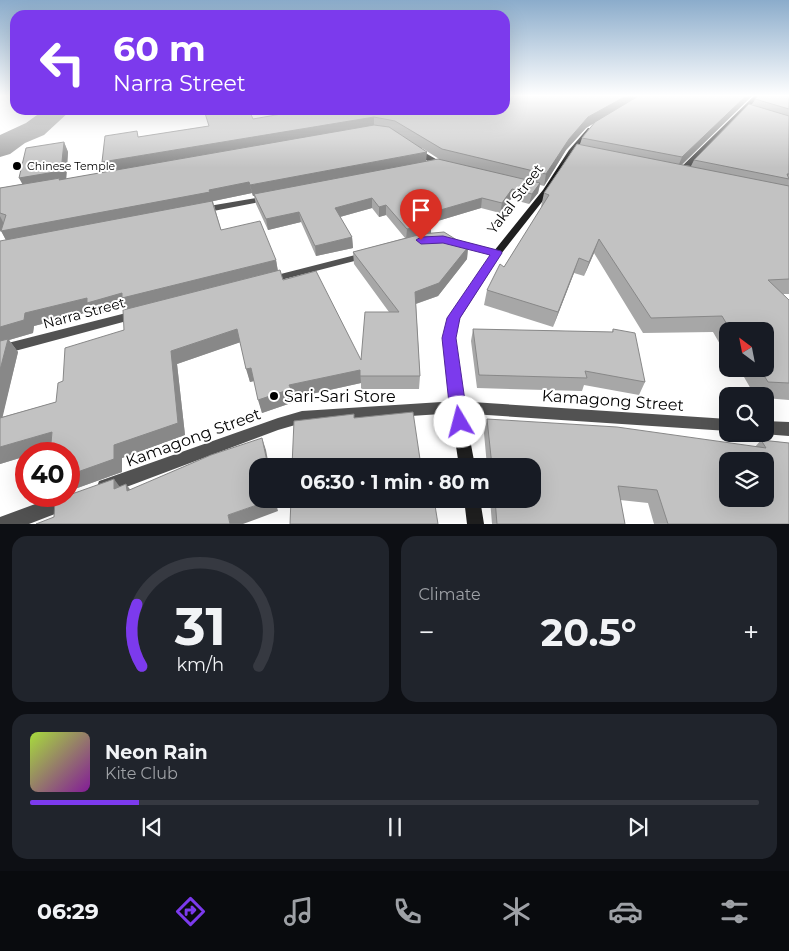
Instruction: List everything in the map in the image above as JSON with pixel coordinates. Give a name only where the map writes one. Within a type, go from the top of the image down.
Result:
[{"type":"street","points":[[679,174],[733,119]]},
{"type":"street","name":"Yakal Street","points":[[466,458],[457,407],[449,338],[454,318],[541,190],[575,152],[589,130],[597,125]]},
{"type":"street","points":[[408,144],[437,164],[455,168]]},
{"type":"street","points":[[427,166],[437,164]]},
{"type":"street","points":[[670,172],[688,176]]},
{"type":"street","points":[[194,212],[272,197]]},
{"type":"street","points":[[443,239],[497,253]]},
{"type":"street","points":[[258,283],[373,253]]},
{"type":"street","name":"Narra Street","points":[[0,350],[144,313]]},
{"type":"street","name":"Kamagong Street","points":[[5,524],[302,417],[457,407],[719,424]]},
{"type":"street","points":[[774,428],[789,429]]},
{"type":"street","points":[[473,508],[476,524]]},
{"type":"building","points":[[207,119],[359,119],[102,162],[105,136],[137,131],[138,137],[209,126]]},
{"type":"building","points":[[387,119],[586,119],[569,139],[546,174],[442,149],[395,121]]},
{"type":"building","points":[[599,119],[721,119],[682,157],[582,138]]},
{"type":"building","points":[[734,119],[789,119],[789,174],[787,174],[789,179],[694,160]]},
{"type":"building","points":[[374,125],[389,127],[427,152],[250,185],[249,182],[209,190],[210,192],[1,231],[6,215],[0,213],[0,188],[60,178],[59,180]]},
{"type":"building","points":[[64,142],[61,171],[19,178],[26,148]]},
{"type":"building","points":[[577,144],[789,186],[789,279],[768,280],[789,300],[789,383],[768,382],[766,378],[774,378],[774,322],[726,322],[722,316],[651,318],[599,239],[589,262],[579,258],[558,312],[487,290],[500,264],[504,267],[549,195],[544,193]]},
{"type":"building","points":[[438,159],[540,183],[532,194],[512,189],[502,203],[482,198],[430,213],[432,215],[420,218],[431,225],[407,229],[386,205],[379,207],[372,198],[335,208],[352,237],[315,246],[299,212],[266,219],[254,194]]},
{"type":"building","points":[[212,201],[221,230],[260,221],[276,260],[122,298],[122,293],[87,303],[87,298],[25,313],[24,320],[0,327],[0,241]]},
{"type":"building","points":[[444,232],[468,247],[439,283],[415,292],[420,376],[360,376],[360,370],[289,385],[291,389],[258,400],[251,368],[246,369],[237,329],[171,351],[178,423],[114,445],[114,459],[80,471],[80,442],[51,442],[52,432],[0,447],[0,418],[56,402],[58,383],[63,381],[65,348],[124,330],[123,310],[280,270],[283,280],[316,271],[361,360],[365,312],[399,312],[353,252],[422,234]]},
{"type":"building","points":[[473,329],[613,332],[613,329],[635,333],[645,382],[585,371],[587,378],[479,375]]},
{"type":"building","points":[[8,339],[0,370],[0,341]]},
{"type":"building","points":[[413,412],[420,458],[292,458],[294,421],[354,414],[354,418]]},
{"type":"building","points":[[487,419],[617,427],[766,448],[762,442],[789,443],[789,524],[668,524],[657,490],[618,486],[625,524],[497,524],[496,508],[541,508],[541,458],[491,458]]},
{"type":"building","points":[[262,438],[266,458],[249,458],[249,508],[228,515],[230,524],[36,524],[54,517],[55,507],[80,507],[80,491],[114,479],[114,489],[126,484],[127,491],[211,455]]},
{"type":"building","points":[[291,508],[435,508],[438,524],[290,524]]},
{"type":"waterway","points":[[0,148],[15,137],[35,129],[47,119]]},
{"type":"place","name":"Chinese Temple","points":[[17,166]]},
{"type":"place","name":"Sari-Sari Store","points":[[274,396]]},
{"type":"route","points":[[421,240],[443,239],[497,253],[454,318],[449,338],[460,422]]}]
